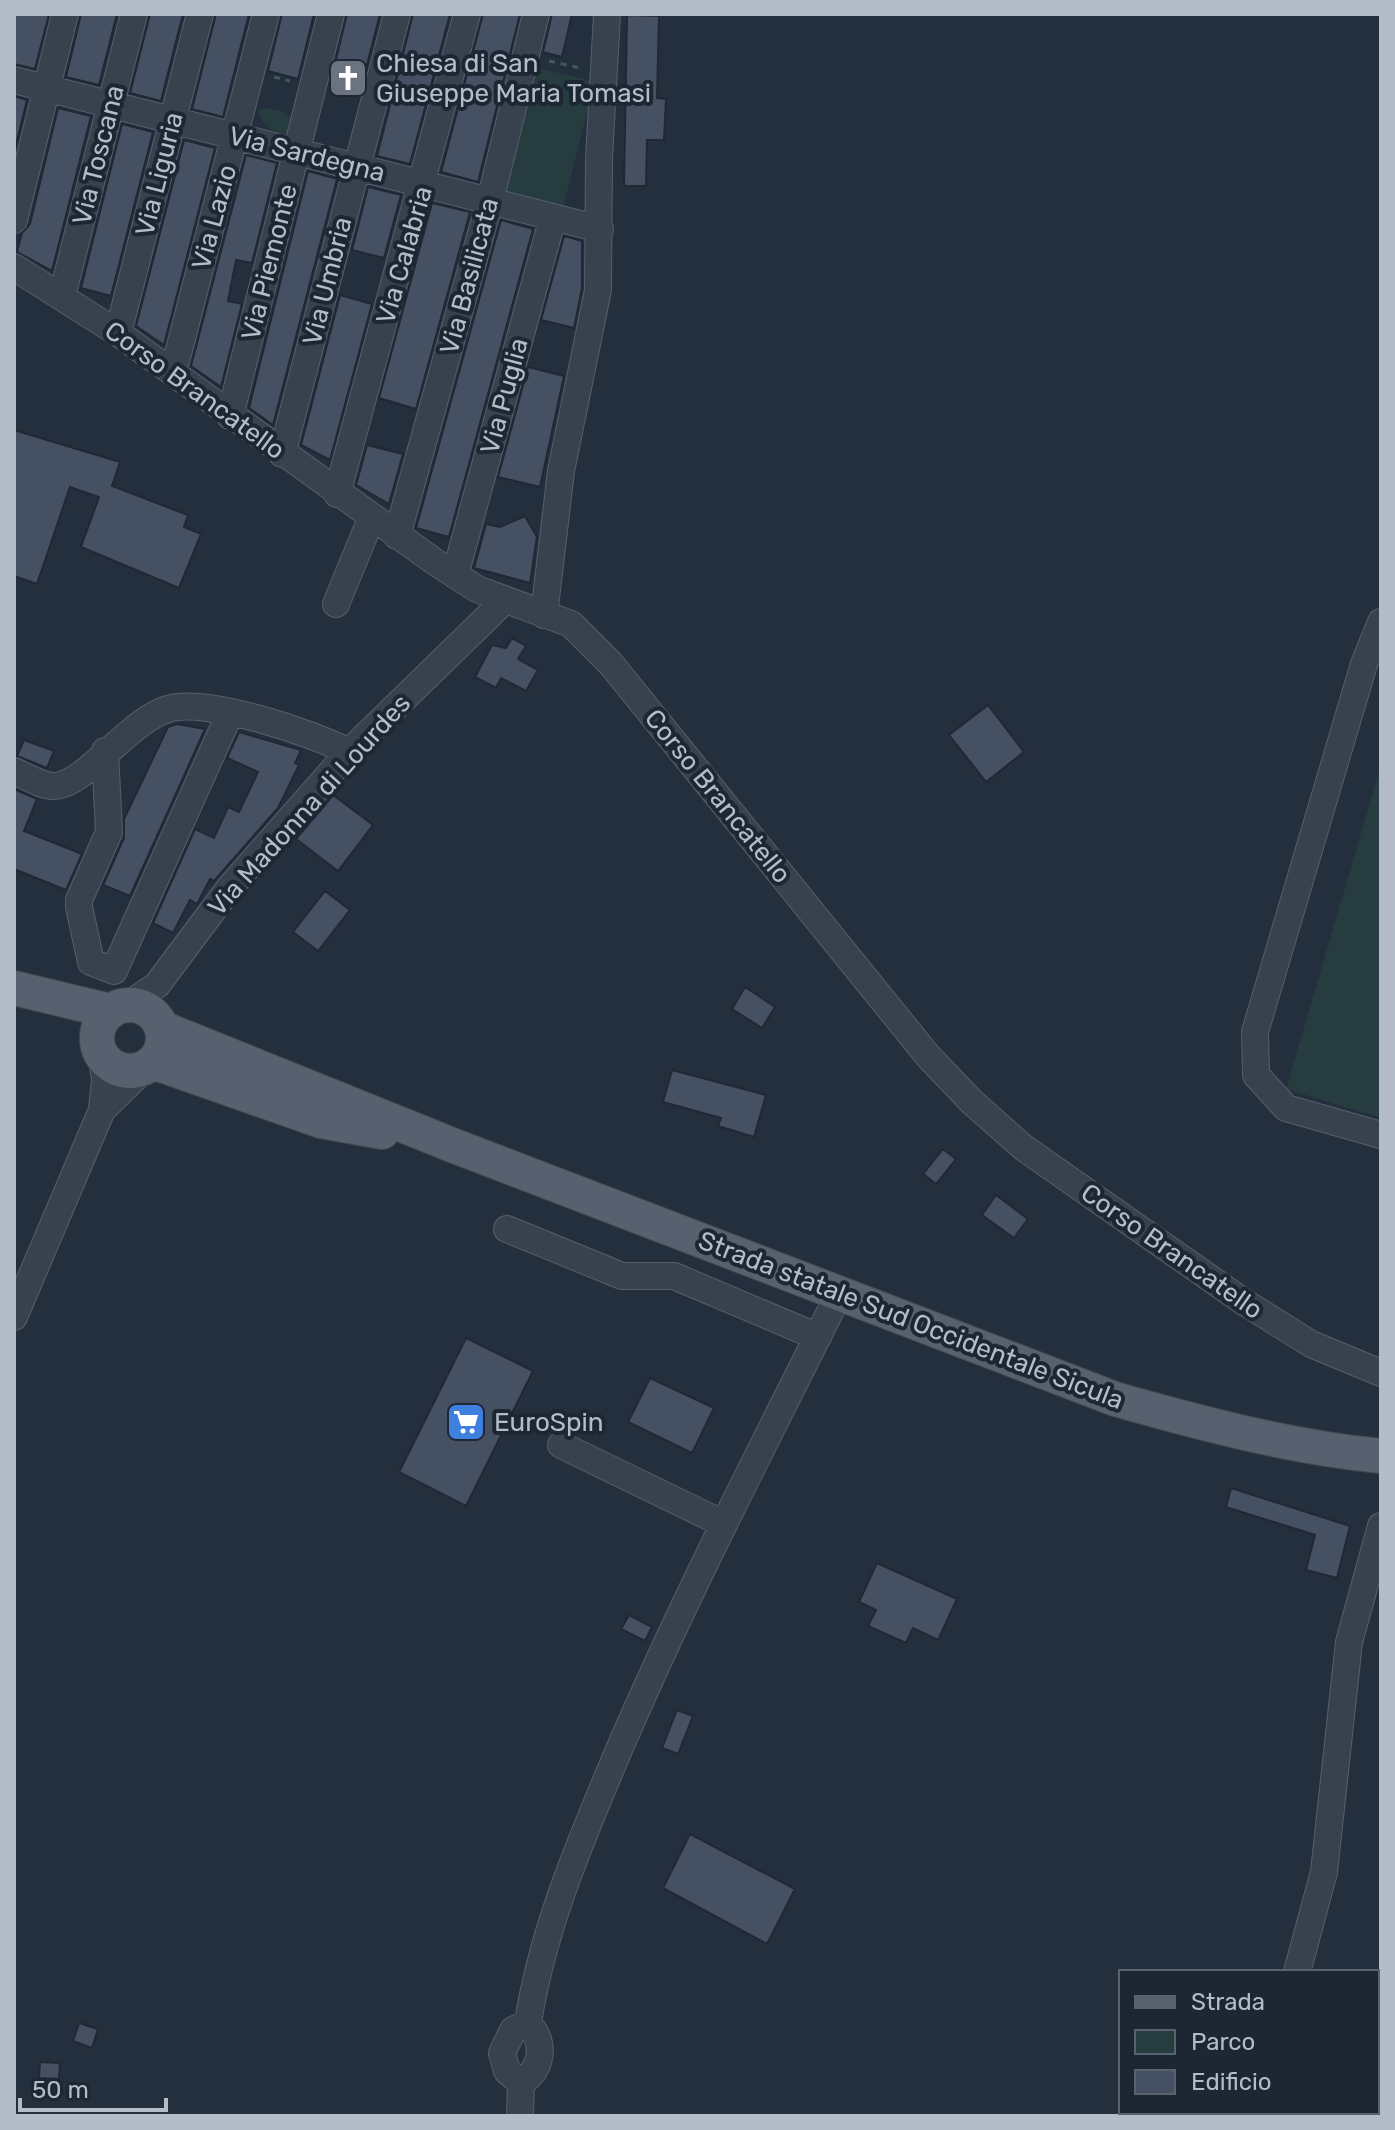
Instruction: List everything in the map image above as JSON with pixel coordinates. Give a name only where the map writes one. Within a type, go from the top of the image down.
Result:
[{"type":"main road","name":"Strada statale Sud Occidentale Sicula","points":[[16,989],[143,1009],[452,1145],[1115,1399],[1227,1431],[1324,1451],[1381,1456]]},
{"type":"main road","name":"Strada statale Sud Occidentale Sicula","points":[[16,989],[99,1049],[108,1062],[122,1070],[150,1064],[321,1121],[452,1145]]},
{"type":"main road","points":[[99,1049],[100,1025],[143,1009],[162,1050],[150,1064]]},
{"type":"street","points":[[14,220],[65,14]]},
{"type":"street","name":"Via Toscana","points":[[62,296],[134,14]]},
{"type":"street","name":"Via Liguria","points":[[118,333],[200,14]]},
{"type":"street","name":"Via Lazio","points":[[173,373],[266,14]]},
{"type":"street","name":"Via Piemonte","points":[[230,416],[331,14]]},
{"type":"street","name":"Via Umbria","points":[[282,454],[397,14]]},
{"type":"street","name":"Via Calabria","points":[[337,494],[424,184],[467,14]]},
{"type":"street","name":"Via Basilicata","points":[[397,536],[490,201],[536,14]]},
{"type":"street","points":[[544,615],[561,471],[598,290],[599,159],[607,14]]},
{"type":"street","name":"Via Sardegna","points":[[14,80],[600,229]]},
{"type":"street","name":"Via Puglia","points":[[455,575],[553,217]]},
{"type":"street","name":"Corso Brancatello","points":[[14,267],[118,333],[371,519],[455,575],[477,589],[571,624],[611,664],[928,1056],[972,1102],[1024,1148],[1244,1302],[1311,1344],[1381,1373]]},
{"type":"street","points":[[336,604],[371,519]]},
{"type":"street","name":"Via Madonna di Lourdes","points":[[143,1009],[231,886],[349,752],[505,600]]},
{"type":"street","points":[[1381,622],[1364,664],[1255,1032],[1256,1075],[1286,1108],[1381,1135]]},
{"type":"street","points":[[14,771],[49,786],[59,786],[80,776],[142,720],[169,708],[195,704],[324,739],[349,752]]},
{"type":"street","points":[[105,751],[109,832],[79,900],[79,907],[91,962],[114,971],[230,713]]},
{"type":"street","points":[[14,1317],[102,1110],[105,1079],[99,1049]]},
{"type":"street","points":[[102,1110],[150,1064]]},
{"type":"street","points":[[507,1229],[622,1276],[674,1276],[818,1337]]},
{"type":"street","points":[[520,2116],[521,2083],[534,2071],[541,2054],[538,2037],[528,2023],[547,1931],[666,1640],[839,1294]]},
{"type":"street","points":[[561,1445],[724,1524]]},
{"type":"street","points":[[1298,1970],[1324,1872],[1349,1642],[1381,1526]]},
{"type":"street","points":[[521,2083],[507,2071],[502,2053],[513,2030],[528,2023]]},
{"type":"path","points":[[526,56],[606,74]]},
{"type":"green space","points":[[534,67],[595,82],[563,208],[503,190]]},
{"type":"green space","points":[[266,108],[285,112],[291,118],[288,134],[272,130],[265,124],[258,110]]},
{"type":"green space","points":[[1381,765],[1381,1118],[1286,1089]]},
{"type":"building","points":[[14,14],[49,14],[35,69],[14,64]]},
{"type":"building","points":[[81,14],[117,14],[99,85],[66,77]]},
{"type":"building","points":[[150,14],[183,14],[161,101],[130,93]]},
{"type":"building","points":[[216,14],[249,14],[223,117],[192,109]]},
{"type":"building","points":[[282,14],[314,14],[298,79],[268,71]]},
{"type":"building","points":[[347,14],[380,14],[360,92],[330,84]]},
{"type":"building","points":[[413,14],[450,14],[410,164],[377,156]]},
{"type":"building","points":[[483,14],[520,14],[478,182],[441,172]]},
{"type":"building","points":[[552,14],[572,14],[562,57],[543,52]]},
{"type":"building","points":[[627,15],[659,16],[657,98],[666,99],[664,140],[647,140],[646,186],[624,186]]},
{"type":"building","points":[[14,96],[27,100],[14,153]]},
{"type":"building","points":[[58,108],[91,116],[52,271],[17,252],[22,233],[30,224]]},
{"type":"building","points":[[122,124],[153,132],[111,296],[81,288]]},
{"type":"building","points":[[184,140],[215,148],[164,345],[136,326]]},
{"type":"building","points":[[246,155],[277,163],[252,263],[236,260],[228,301],[242,304],[221,387],[191,366]]},
{"type":"building","points":[[308,171],[337,179],[273,425],[249,408]]},
{"type":"building","points":[[368,187],[401,195],[384,258],[352,250]]},
{"type":"building","points":[[432,203],[470,212],[416,409],[379,398]]},
{"type":"building","points":[[501,220],[533,229],[449,537],[416,528]]},
{"type":"building","points":[[564,236],[582,241],[582,288],[574,328],[541,320]]},
{"type":"building","points":[[340,295],[372,304],[330,460],[301,445]]},
{"type":"building","points":[[528,367],[564,376],[540,487],[498,477]]},
{"type":"building","points":[[14,430],[120,462],[112,486],[188,515],[184,527],[201,534],[179,588],[81,547],[99,497],[70,487],[37,584],[14,576]]},
{"type":"building","points":[[367,445],[403,454],[389,504],[356,485]]},
{"type":"building","points":[[525,516],[537,537],[530,583],[474,568],[486,524],[500,527]]},
{"type":"building","points":[[512,638],[526,646],[518,659],[538,670],[526,691],[501,678],[496,688],[475,677],[492,645],[506,648]]},
{"type":"building","points":[[988,705],[1024,752],[986,782],[949,735]]},
{"type":"building","points":[[177,724],[205,729],[130,896],[103,885],[124,838],[124,819],[168,727]]},
{"type":"building","points":[[239,732],[301,750],[295,763],[299,765],[278,808],[214,881],[210,879],[197,904],[190,900],[173,933],[153,923],[195,829],[214,838],[228,807],[239,812],[258,772],[227,758]]},
{"type":"building","points":[[24,740],[54,751],[47,768],[17,756]]},
{"type":"building","points":[[14,789],[37,799],[24,831],[82,854],[66,890],[14,869]]},
{"type":"building","points":[[333,795],[373,825],[338,871],[296,839]]},
{"type":"building","points":[[325,891],[350,910],[318,951],[293,932]]},
{"type":"building","points":[[745,987],[775,1007],[762,1028],[732,1009]]},
{"type":"building","points":[[672,1070],[766,1095],[754,1137],[718,1126],[721,1118],[663,1102]]},
{"type":"building","points":[[943,1149],[956,1159],[936,1184],[923,1174]]},
{"type":"building","points":[[996,1195],[1028,1219],[1014,1238],[982,1215]]},
{"type":"building","name":"EuroSpin","points":[[466,1338],[533,1371],[466,1506],[399,1472]]},
{"type":"building","points":[[650,1378],[714,1408],[692,1453],[628,1422]]},
{"type":"building","points":[[1231,1488],[1350,1526],[1337,1578],[1306,1570],[1315,1535],[1226,1507]]},
{"type":"building","points":[[877,1563],[957,1599],[938,1640],[913,1628],[906,1643],[868,1626],[876,1610],[859,1602]]},
{"type":"building","points":[[629,1615],[652,1627],[645,1641],[621,1629]]},
{"type":"building","points":[[677,1710],[693,1716],[678,1754],[662,1748]]},
{"type":"building","points":[[690,1834],[795,1889],[767,1944],[663,1888]]},
{"type":"building","points":[[79,2023],[98,2029],[92,2048],[73,2041]]},
{"type":"building","points":[[40,2062],[60,2063],[59,2079],[39,2078]]},
{"type":"place","name":"Chiesa di San Giuseppe Maria Tomasi","points":[[348,78]]},
{"type":"place","name":"EuroSpin","points":[[466,1422]]}]
